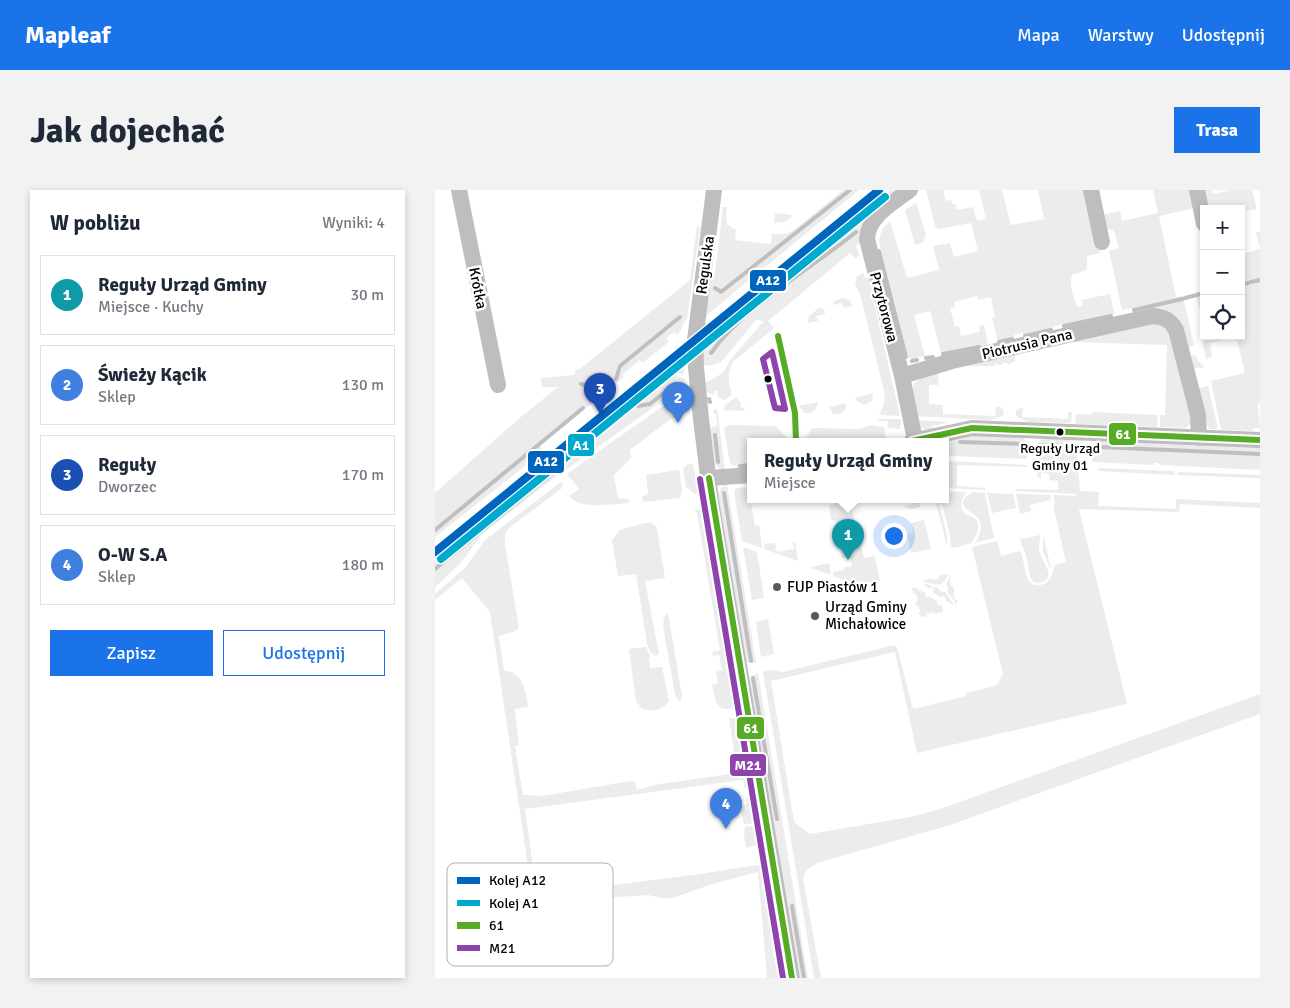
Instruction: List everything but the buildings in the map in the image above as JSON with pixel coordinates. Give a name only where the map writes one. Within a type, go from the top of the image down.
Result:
[{"type":"street","name":"Krótka","points":[[459,190],[498,385]]},
{"type":"street","name":"Regulska","points":[[714,190],[695,340],[697,380],[709,478],[792,978]]},
{"type":"street","name":"Przytorowa","points":[[910,190],[874,219],[867,237],[869,252],[902,376],[912,438]]},
{"type":"street","points":[[1091,190],[1102,242]]},
{"type":"street","points":[[1197,190],[1200,205]]},
{"type":"street","name":"Piotrusia Pana","points":[[902,376],[952,361],[1153,316],[1167,319],[1176,330],[1198,415],[1199,438]]},
{"type":"street","points":[[927,438],[973,428],[1260,440]]},
{"type":"street","points":[[709,478],[747,475]]},
{"type":"shaded area","points":[[843,190],[859,190],[708,314],[706,318],[709,273],[715,273],[723,207],[727,207],[727,224],[736,230],[735,240],[771,244],[772,234],[786,234],[794,230]]},
{"type":"shaded area","points":[[890,190],[900,190],[866,219],[862,226],[860,244],[856,245],[859,255],[856,259],[850,253],[768,321],[774,328],[733,362],[729,370],[732,395],[724,400],[718,397],[717,391],[714,391],[715,395],[706,392],[705,383],[723,373],[730,360],[764,321],[756,320],[722,361],[713,365],[702,366],[702,343]]},
{"type":"shaded area","points":[[926,190],[943,190],[946,201],[951,200],[957,210],[973,207],[977,221],[986,219],[979,190],[1002,190],[1011,225],[1044,219],[1038,190],[1086,190],[1100,253],[1087,256],[1087,269],[1072,275],[1072,291],[1078,307],[1083,305],[1081,300],[1110,294],[1114,312],[1112,317],[1064,329],[1062,324],[1053,327],[1052,331],[1024,337],[1023,333],[1014,335],[1014,340],[998,343],[992,318],[995,317],[991,297],[978,300],[977,296],[954,302],[955,307],[950,308],[955,327],[959,326],[961,336],[980,332],[979,326],[984,325],[988,345],[942,357],[930,311],[914,315],[925,356],[912,359],[908,357],[879,242],[884,228],[890,221],[907,278],[939,270],[933,246],[950,243],[954,257],[978,251],[971,223],[938,229],[935,226]]},
{"type":"shaded area","points":[[1153,190],[1192,190],[1195,208],[1159,216],[1176,297],[1183,296],[1194,345],[1189,348],[1186,347],[1181,328],[1134,313],[1132,308],[1122,310],[1109,251],[1119,248],[1114,231],[1104,227],[1101,215],[1120,211],[1122,221],[1158,213]]},
{"type":"shaded area","points":[[1202,190],[1212,190],[1213,194],[1230,190],[1252,190],[1257,209],[1245,211],[1245,205],[1205,205]]},
{"type":"shaded area","points":[[916,203],[926,235],[923,242],[915,245],[905,210]]},
{"type":"shaded area","points":[[775,213],[793,216],[784,222],[774,223]]},
{"type":"shaded area","points":[[697,226],[700,227],[687,319],[679,333],[677,335],[674,332],[666,338],[669,342],[642,363],[640,360],[623,374],[624,377],[540,446],[544,451],[435,537],[435,493],[522,416],[558,387],[542,387],[541,378],[574,375],[576,370],[581,368],[690,280]]},
{"type":"shaded area","points":[[1256,232],[1260,232],[1260,249]]},
{"type":"shaded area","points":[[1260,249],[1260,403],[1258,404],[1260,428],[1253,428],[1253,431],[1221,430],[1211,381],[1245,373],[1237,341],[1235,340],[1245,340],[1245,253]]},
{"type":"shaded area","points":[[864,273],[864,277],[868,278],[869,281],[900,416],[879,415],[885,395],[860,294],[855,285],[857,276]]},
{"type":"shaded area","points":[[1200,292],[1200,308],[1199,308],[1196,293]]},
{"type":"shaded area","points":[[842,298],[849,300],[853,306],[844,308],[842,303],[833,305],[833,302]]},
{"type":"shaded area","points":[[819,308],[824,309],[825,314],[816,316],[818,321],[808,323],[809,316]]},
{"type":"shaded area","points":[[1152,321],[1170,330],[1192,422],[1186,428],[1160,427],[1160,415],[1165,415],[1167,345],[1071,342],[1015,355],[1015,361],[1008,365],[1008,363],[1002,363],[1002,365],[995,364],[995,366],[967,366]]},
{"type":"shaded area","points":[[1203,340],[1224,340],[1210,343],[1212,357],[1206,359]]},
{"type":"shaded area","points":[[684,353],[684,375],[668,368],[656,376]]},
{"type":"shaded area","points":[[1196,355],[1198,361],[1204,366],[1203,368],[1193,368],[1189,359],[1191,356]]},
{"type":"shaded area","points":[[939,371],[938,385],[929,385],[929,404],[943,405],[943,414],[995,416],[996,407],[1001,407],[1004,412],[1003,416],[990,420],[914,416],[913,386],[921,379]]},
{"type":"shaded area","points":[[669,373],[685,379],[686,393],[682,391],[665,399],[550,481],[482,534],[460,564],[435,587],[435,557],[539,471],[544,476],[607,424],[610,427],[627,413],[626,410],[660,381],[663,384],[671,378]]},
{"type":"shaded area","points":[[1208,386],[1218,429],[1210,429],[1205,423],[1196,389]]},
{"type":"shaded area","points":[[873,393],[872,401],[865,405],[858,402],[855,398]]},
{"type":"shaded area","points":[[736,397],[742,404],[740,406],[742,408],[745,407],[744,410],[724,410],[724,406]]},
{"type":"shaded area","points":[[676,399],[683,401],[679,415],[669,420],[630,450],[631,458],[614,475],[618,498],[629,499],[629,503],[589,505],[574,500],[569,496],[579,489],[567,474]]},
{"type":"shaded area","points":[[788,401],[786,409],[782,412],[775,411],[770,405]]},
{"type":"shaded area","points":[[818,402],[816,409],[811,413],[804,413],[799,406]]},
{"type":"shaded area","points":[[846,403],[845,410],[840,414],[833,414],[829,407]]},
{"type":"shaded area","points":[[717,408],[725,470],[721,470],[715,465],[709,429],[717,425],[716,414],[712,412]]},
{"type":"shaded area","points":[[1023,408],[1022,417],[1068,419],[1068,412],[1072,412],[1071,423],[1028,422],[1016,416],[1016,411]]},
{"type":"shaded area","points":[[1093,412],[1158,415],[1157,427],[1075,424],[1076,414],[1092,415]]},
{"type":"shaded area","points":[[880,419],[901,419],[900,429],[887,428],[888,421],[877,421]]},
{"type":"shaded area","points":[[915,420],[951,422],[932,426],[933,430],[927,430]]},
{"type":"shaded area","points":[[730,425],[776,426],[787,438],[747,438],[747,469],[738,470],[737,466],[730,464],[724,428]]},
{"type":"shaded area","points":[[872,425],[884,427],[886,438],[806,438],[812,428],[859,429]]},
{"type":"shaded area","points":[[968,434],[1023,437],[1028,444],[1027,459],[949,456],[949,438]]},
{"type":"shaded area","points":[[1043,438],[1064,439],[1072,442],[1075,446],[1077,462],[1037,460],[1039,442]]},
{"type":"shaded area","points":[[1099,441],[1260,446],[1260,470],[1160,465],[1159,463],[1154,463],[1154,465],[1092,462],[1091,449]]},
{"type":"shaded area","points":[[949,462],[1027,465],[1027,467],[957,465],[957,486],[985,488],[985,490],[949,488]]},
{"type":"shaded area","points":[[688,464],[693,464],[696,481],[703,490],[695,494],[686,487],[683,469]]},
{"type":"shaded area","points":[[1037,465],[1078,467],[1080,491],[1099,492],[1098,506],[1176,509],[1176,499],[1260,503],[1260,508],[1180,504],[1179,512],[1079,509],[1127,704],[917,753],[895,652],[771,681],[794,822],[810,834],[910,817],[940,809],[1260,694],[1260,714],[947,826],[820,862],[812,866],[805,872],[803,878],[821,978],[814,978],[763,672],[770,670],[783,672],[894,645],[897,647],[913,709],[966,696],[966,693],[997,685],[1003,674],[972,547],[997,541],[1001,556],[1020,551],[1028,578],[1035,585],[1047,583],[1051,578],[1055,565],[1066,562],[1053,505],[1055,505],[1053,495],[1076,496],[1077,494],[1016,491],[1016,489],[1058,490],[1058,481],[1049,480],[1049,474],[1041,473],[1041,479],[1037,475]]},
{"type":"shaded area","points":[[1098,468],[1174,471],[1174,475],[1099,471]]},
{"type":"shaded area","points":[[679,470],[682,490],[680,498],[643,502],[642,497],[648,494],[646,475]]},
{"type":"shaded area","points":[[1178,472],[1260,475],[1260,478],[1178,475]]},
{"type":"shaded area","points":[[562,481],[561,489],[505,533],[505,544],[519,628],[516,631],[499,636],[504,671],[510,672],[519,678],[525,689],[528,707],[515,709],[519,745],[515,746],[523,795],[542,796],[631,781],[635,782],[637,789],[642,789],[653,785],[737,773],[729,718],[741,719],[746,749],[738,752],[740,762],[747,763],[751,784],[744,788],[743,780],[525,809],[533,863],[528,863],[490,612],[462,578],[435,600],[435,594],[466,567],[485,540]]},
{"type":"shaded area","points":[[727,484],[756,663],[745,661],[718,495],[721,488]]},
{"type":"shaded area","points":[[747,487],[747,503],[751,503],[755,526],[759,525],[762,548],[742,541],[734,491],[736,488]]},
{"type":"shaded area","points":[[949,491],[967,492],[963,497],[961,506],[963,512],[977,521],[977,534],[971,543],[954,548],[951,546],[942,503],[949,503]]},
{"type":"shaded area","points":[[973,492],[985,493],[994,538],[975,543],[981,529],[981,524],[977,517],[963,505],[966,497]]},
{"type":"shaded area","points":[[987,493],[1013,494],[1016,508],[992,513]]},
{"type":"shaded area","points":[[1016,494],[1050,495],[1051,500],[1030,505],[1031,511],[1020,514]]},
{"type":"shaded area","points":[[850,503],[864,558],[875,556],[880,581],[857,585],[833,576],[833,572],[852,566],[850,557],[842,558],[836,521],[831,520],[829,505]]},
{"type":"shaded area","points":[[919,503],[920,507],[910,509],[904,506]]},
{"type":"shaded area","points":[[936,503],[939,503],[947,536],[947,546]]},
{"type":"shaded area","points":[[694,509],[704,511],[705,514],[738,704],[730,709],[721,708],[716,702],[712,685],[718,683],[716,672],[722,670],[719,655],[713,656],[712,652],[720,650],[697,513]]},
{"type":"shaded area","points":[[924,520],[931,549],[911,553],[907,534],[913,533],[911,523]]},
{"type":"shaded area","points":[[644,523],[652,523],[657,528],[665,578],[645,581],[659,653],[656,656],[650,652],[647,644],[636,574],[618,576],[612,540],[620,530]]},
{"type":"shaded area","points":[[1043,534],[1050,565],[1052,565],[1050,568],[1043,552]]},
{"type":"shaded area","points":[[1040,535],[1039,551],[1049,573],[1046,580],[1035,583],[1032,581],[1020,539]]},
{"type":"shaded area","points":[[795,542],[798,561],[764,549],[765,544],[775,543],[777,552],[794,549],[793,543]]},
{"type":"shaded area","points":[[743,547],[757,552],[764,598],[752,600]]},
{"type":"shaded area","points":[[829,563],[831,575],[811,568],[811,567]]},
{"type":"shaded area","points":[[948,575],[946,579],[941,584],[923,581],[939,578],[939,576]]},
{"type":"shaded area","points":[[951,575],[951,586],[953,586],[955,592],[953,593],[955,600],[957,600],[957,605],[947,591],[948,587],[946,584]]},
{"type":"shaded area","points":[[923,583],[938,588],[941,592],[945,592],[955,606],[945,600],[946,598],[943,596],[941,598],[932,591],[934,589],[931,587],[929,589]]},
{"type":"shaded area","points":[[914,587],[926,593],[927,598],[929,596],[938,602],[937,604],[940,606],[941,604],[942,612],[934,614],[933,612],[922,617],[918,613],[920,612],[918,605],[916,606],[915,602],[918,601],[912,589]]},
{"type":"shaded area","points":[[668,612],[682,696],[680,702],[675,695],[663,626],[664,618]]},
{"type":"shaded area","points":[[768,619],[774,654],[761,657],[756,622]]},
{"type":"shaded area","points":[[646,647],[651,657],[649,658],[650,668],[662,667],[669,701],[657,710],[642,709],[636,701],[629,649]]},
{"type":"shaded area","points":[[758,673],[808,978],[800,978],[749,681],[751,677]]},
{"type":"shaded area","points":[[746,797],[754,798],[758,823],[744,824],[740,807],[747,804]]},
{"type":"shaded area","points":[[758,825],[760,843],[746,848],[745,827]]},
{"type":"shaded area","points":[[757,865],[767,867],[785,978],[767,978],[758,872],[712,884],[673,898],[648,895],[613,897],[613,885]]},
{"type":"waterway","points":[[715,288],[721,292],[850,190]]},
{"type":"waterway","points":[[711,353],[741,319],[856,232]]},
{"type":"waterway","points":[[879,251],[906,357]]},
{"type":"waterway","points":[[1251,282],[1260,280]]},
{"type":"waterway","points":[[1185,298],[1200,294]]},
{"type":"waterway","points":[[1134,310],[1182,299]]},
{"type":"waterway","points":[[1064,326],[1111,316]]},
{"type":"waterway","points":[[616,379],[620,366],[680,317]]},
{"type":"waterway","points":[[1025,336],[1051,330]]},
{"type":"waterway","points":[[999,342],[1012,339]]},
{"type":"waterway","points":[[943,354],[979,347]]},
{"type":"waterway","points":[[926,358],[933,357]]},
{"type":"waterway","points":[[912,361],[917,360]]},
{"type":"waterway","points":[[581,384],[601,390]]},
{"type":"waterway","points":[[638,406],[650,404],[675,384]]},
{"type":"waterway","points":[[435,530],[583,408]]},
{"type":"waterway","points":[[715,435],[718,462]]},
{"type":"waterway","points":[[960,442],[1027,444]]},
{"type":"waterway","points":[[1040,445],[1072,446]]},
{"type":"waterway","points":[[1099,447],[1260,454]]},
{"type":"waterway","points":[[435,569],[564,464]]},
{"type":"waterway","points":[[740,466],[747,465]]},
{"type":"waterway","points":[[724,493],[751,661]]},
{"type":"waterway","points":[[753,678],[777,819]]},
{"type":"waterway","points":[[792,906],[804,978]]},
{"type":"rail line","name":"A12","points":[[435,552],[879,190]]},
{"type":"rail line","name":"A1","points":[[441,559],[885,197]]},
{"type":"transit line","name":"61","points":[[778,336],[795,413],[796,438]]},
{"type":"transit line","name":"M21","points":[[772,352],[785,409],[775,408],[763,359],[772,352]]},
{"type":"transit line","name":"61","points":[[926,438],[972,428],[1260,440]]},
{"type":"transit line","name":"61","points":[[709,478],[792,978]]},
{"type":"transit line","name":"M21","points":[[700,479],[783,978]]},
{"type":"place","name":"Reguły","points":[[600,414]]},
{"type":"place","name":"Świeży Kącik","points":[[678,423]]},
{"type":"place","name":"Reguły Urząd Gminy 01","points":[[1060,432]]},
{"type":"place","name":"Reguły Urząd Gminy","points":[[848,560]]},
{"type":"place","name":"FUP Piastów 1","points":[[777,587]]},
{"type":"place","name":"Urząd Gminy Michałowice","points":[[815,616]]},
{"type":"place","name":"O-W S.A","points":[[726,829]]}]
